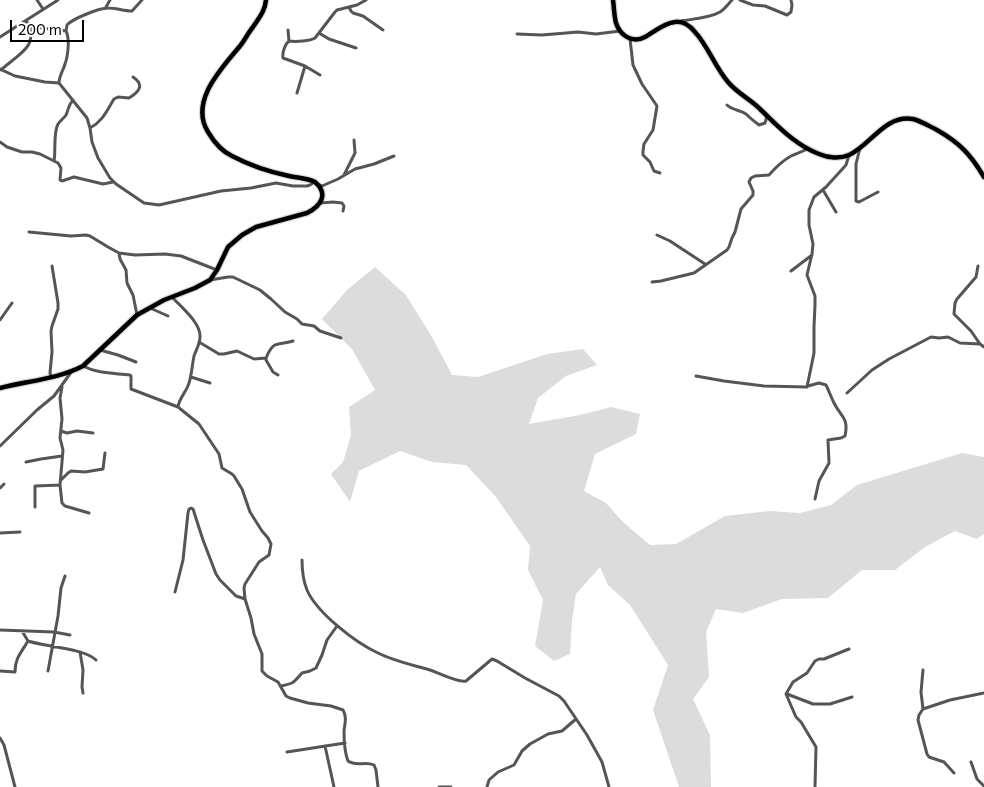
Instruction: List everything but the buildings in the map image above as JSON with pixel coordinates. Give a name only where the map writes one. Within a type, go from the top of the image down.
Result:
[{"type":"main road","points":[[0,388],[73,371],[83,366],[137,315],[150,307],[196,288],[210,280],[228,247],[242,235],[256,227],[312,211],[320,203],[322,197],[321,189],[317,183],[275,173],[232,156],[218,146],[203,121],[204,103],[210,86],[218,72],[261,15],[266,0]]},
{"type":"main road","points":[[613,0],[615,20],[622,34],[630,39],[644,38],[667,24],[678,22],[687,24],[695,32],[727,82],[799,144],[820,155],[829,157],[850,155],[888,124],[902,119],[913,119],[942,132],[962,147],[970,155],[984,177]]},
{"type":"street","points":[[37,0],[43,10]]},
{"type":"street","points":[[0,37],[58,0]]},
{"type":"street","points":[[106,7],[110,0]]},
{"type":"street","points":[[59,83],[66,60],[67,25],[74,19],[106,7],[134,10],[142,0]]},
{"type":"street","points":[[289,42],[312,40],[335,12],[366,0]]},
{"type":"street","points":[[678,22],[720,12],[732,0]]},
{"type":"street","points":[[740,0],[754,5],[765,6],[787,15],[791,12],[792,5],[790,0]]},
{"type":"street","points":[[349,7],[350,11],[363,16],[383,30]]},
{"type":"street","points":[[25,21],[37,28],[66,32]]},
{"type":"street","points":[[30,25],[31,36],[29,46],[0,70],[15,76],[59,83],[87,118],[91,139],[98,158],[110,178],[144,203],[159,205],[221,191],[276,183],[293,186],[307,186],[317,183],[322,186],[355,169],[394,156]]},
{"type":"street","points":[[288,30],[289,42],[286,44],[283,58],[305,66],[320,75]]},
{"type":"street","points":[[517,34],[535,35],[578,32],[596,34],[620,31]]},
{"type":"street","points":[[319,33],[329,39],[356,48]]},
{"type":"street","points":[[630,39],[632,63],[657,106],[653,130],[644,144],[643,155],[650,162],[653,170],[660,173]]},
{"type":"street","points":[[297,92],[305,66]]},
{"type":"street","points":[[90,128],[108,112],[114,99],[118,97],[129,98],[138,90],[139,82],[133,77]]},
{"type":"street","points":[[54,161],[56,129],[73,100]]},
{"type":"street","points":[[727,105],[746,115],[759,126],[765,123],[767,116]]},
{"type":"street","points":[[344,176],[355,153],[354,140]]},
{"type":"street","points":[[0,142],[7,147],[22,152],[40,154],[54,161],[60,165],[62,173],[60,180],[62,182],[74,176],[103,184],[114,182]]},
{"type":"street","points":[[860,147],[856,164],[856,201],[860,202],[878,192]]},
{"type":"street","points":[[652,282],[694,272],[729,247],[735,232],[739,212],[753,195],[749,182],[751,178],[769,175],[782,161],[807,148]]},
{"type":"street","points":[[808,386],[814,353],[815,300],[807,275],[813,244],[809,226],[809,210],[814,197],[846,165],[850,155]]},
{"type":"street","points":[[823,190],[836,212]]},
{"type":"street","points":[[320,203],[342,203],[344,205],[343,211]]},
{"type":"street","points":[[29,232],[71,236],[86,234],[119,252],[136,255],[165,254],[181,256],[217,270]]},
{"type":"street","points":[[657,235],[705,264]]},
{"type":"street","points":[[119,252],[120,259],[126,270],[127,283],[133,295],[137,315]]},
{"type":"street","points":[[791,271],[812,254]]},
{"type":"street","points":[[50,377],[51,332],[58,309],[52,266]]},
{"type":"street","points":[[978,266],[976,277],[957,299],[954,314],[984,347]]},
{"type":"street","points":[[210,280],[234,277],[260,290],[302,324],[314,326],[320,331],[341,338]]},
{"type":"street","points":[[172,297],[197,325],[200,334],[191,377],[178,407]]},
{"type":"street","points":[[0,320],[12,303]]},
{"type":"street","points":[[150,307],[168,316]]},
{"type":"street","points":[[847,393],[872,370],[931,337],[948,337],[960,343],[980,344]]},
{"type":"street","points":[[278,375],[270,368],[266,358],[268,351],[279,343],[293,341]]},
{"type":"street","points":[[199,342],[219,354],[238,351],[254,359],[266,358]]},
{"type":"street","points":[[100,350],[136,362]]},
{"type":"street","points":[[83,366],[88,369],[111,374],[130,375],[131,389],[178,407],[196,420],[203,429],[219,454],[222,468],[232,474],[239,484],[250,512],[270,541],[269,555],[259,562],[245,584],[244,593],[254,634],[262,654],[262,671],[278,682],[286,696],[290,698],[343,710],[346,717],[344,743],[348,761],[355,764],[367,763],[374,765],[378,787]]},
{"type":"street","points":[[0,446],[54,396],[73,371]]},
{"type":"street","points":[[696,376],[764,386],[805,388],[819,383],[826,385],[834,405],[842,414],[847,426],[845,436],[828,440],[829,463],[819,481],[815,499]]},
{"type":"street","points":[[191,377],[210,383]]},
{"type":"street","points":[[62,387],[60,398],[62,419],[60,438],[63,450],[60,483],[63,505],[89,513]]},
{"type":"street","points":[[61,431],[67,433],[77,431],[93,433]]},
{"type":"street","points":[[35,507],[35,486],[60,483],[68,472],[103,469],[105,453]]},
{"type":"street","points":[[26,462],[62,456]]},
{"type":"street","points":[[0,488],[4,484]]},
{"type":"street","points":[[175,592],[182,567],[188,513],[191,508],[193,509],[216,574],[236,596],[245,599]]},
{"type":"street","points":[[0,533],[20,532]]},
{"type":"street","points":[[302,560],[303,577],[308,592],[315,602],[337,626],[378,653],[462,682],[466,681],[492,659],[497,660],[525,678],[559,696],[587,735],[602,762],[609,787]]},
{"type":"street","points":[[48,671],[58,616],[60,588],[65,576]]},
{"type":"street","points":[[281,686],[295,682],[302,672],[316,668],[327,640],[337,626]]},
{"type":"street","points":[[0,630],[54,632],[70,635]]},
{"type":"street","points":[[22,631],[28,641],[80,652],[93,656],[96,660]]},
{"type":"street","points":[[0,671],[15,672],[16,658],[28,641]]},
{"type":"street","points":[[786,694],[792,682],[807,673],[815,661],[849,649]]},
{"type":"street","points":[[80,652],[83,670],[83,693]]},
{"type":"street","points":[[923,670],[921,692],[923,708],[918,720],[927,754],[929,757],[944,762],[954,773]]},
{"type":"street","points":[[923,708],[984,692]]},
{"type":"street","points":[[786,694],[813,704],[830,704],[852,697]]},
{"type":"street","points":[[786,694],[796,717],[816,747],[815,787]]},
{"type":"street","points":[[487,787],[489,780],[498,772],[514,765],[522,751],[530,744],[548,734],[562,731],[576,719]]},
{"type":"street","points":[[0,738],[4,745],[15,787]]},
{"type":"street","points":[[287,752],[344,743]]},
{"type":"street","points":[[325,746],[334,787]]},
{"type":"street","points":[[971,762],[977,779],[984,786]]},
{"type":"street","points":[[439,787],[451,787]]},
{"type":"shaded area","points":[[375,267],[406,295],[432,337],[452,375],[478,377],[547,354],[583,349],[597,365],[566,376],[538,398],[529,424],[580,415],[611,407],[640,414],[636,434],[595,454],[584,491],[606,503],[623,522],[650,545],[676,544],[725,516],[770,511],[800,513],[831,505],[857,485],[962,453],[984,457],[984,534],[977,539],[955,531],[925,547],[895,570],[862,570],[828,598],[782,599],[743,613],[716,609],[706,632],[709,677],[693,699],[710,735],[711,787],[679,787],[653,710],[668,665],[630,605],[608,585],[600,567],[576,594],[570,654],[554,661],[535,646],[543,600],[528,570],[530,546],[496,497],[466,465],[432,462],[400,451],[359,471],[350,502],[331,474],[343,462],[351,435],[349,407],[375,390],[352,349],[322,319],[347,290]]}]
